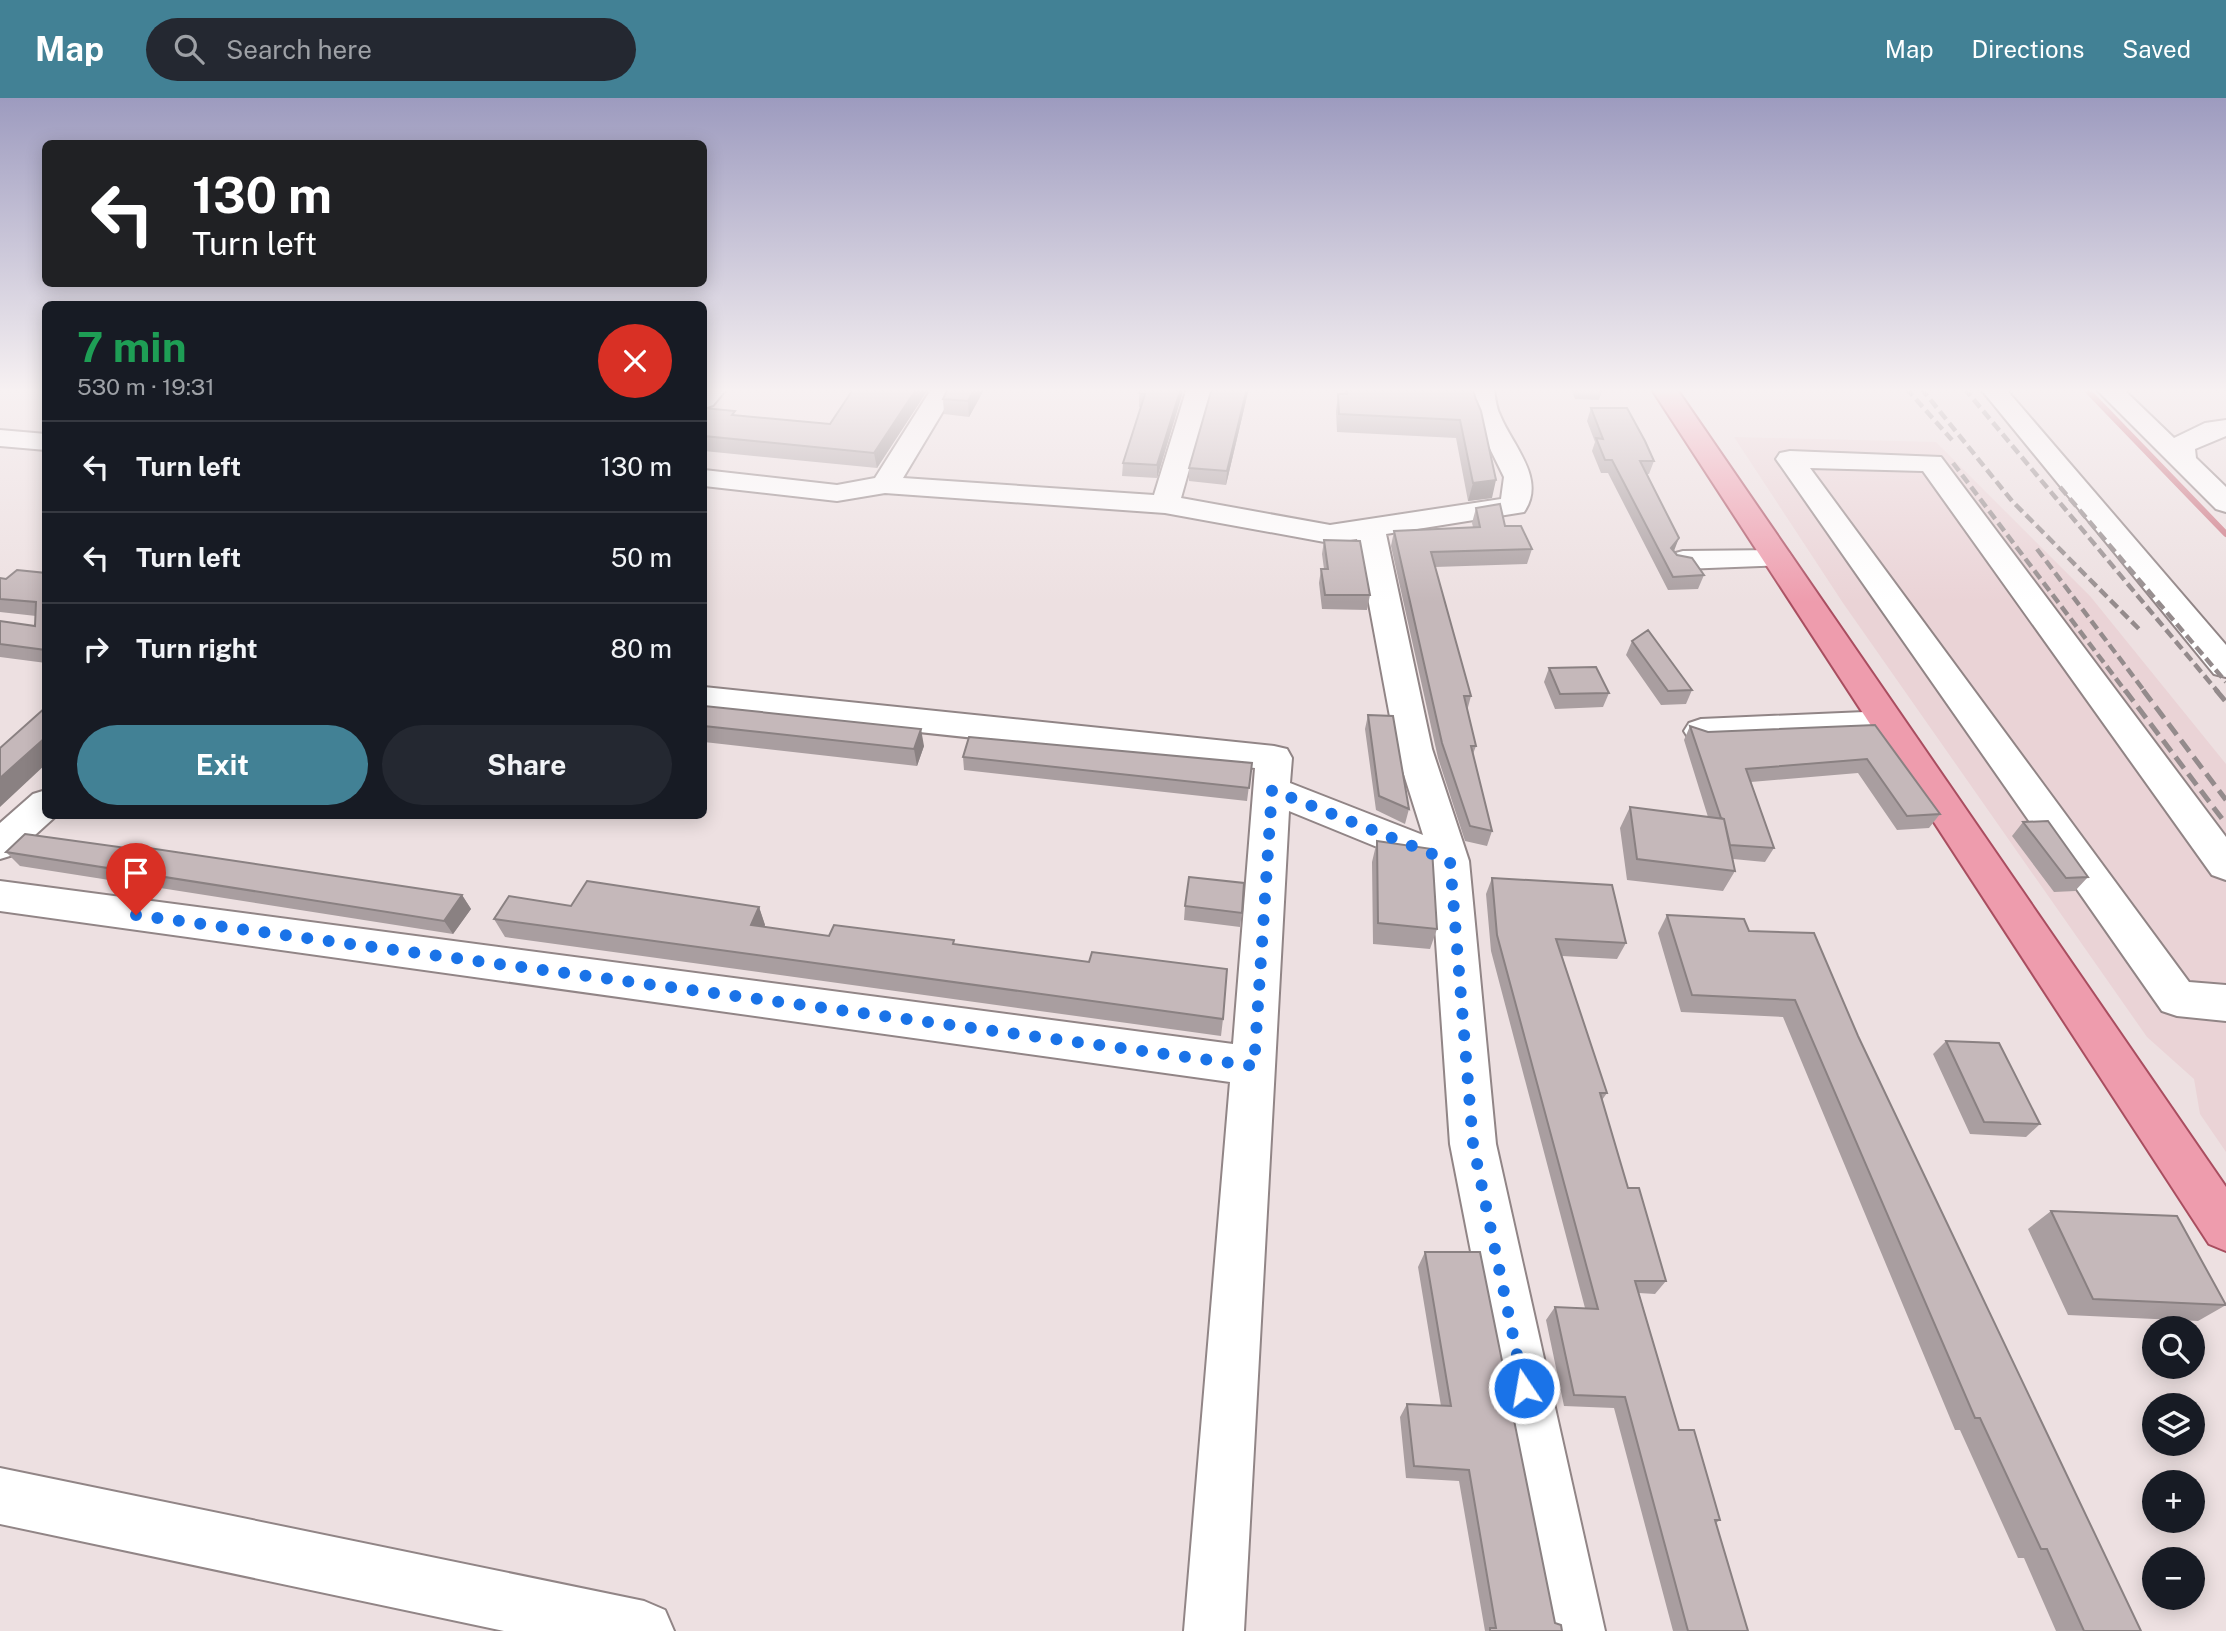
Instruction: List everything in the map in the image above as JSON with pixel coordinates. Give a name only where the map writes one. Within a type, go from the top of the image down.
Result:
[{"type":"main road","points":[[1712,460],[2226,1228]]},
{"type":"street","points":[[886,485],[901,460]]},
{"type":"street","points":[[1165,504],[1178,460]]},
{"type":"street","points":[[707,478],[837,493],[886,485],[1165,504],[1330,534],[1514,506],[1518,477],[1509,460]]},
{"type":"street","points":[[1790,460],[2177,999],[2226,1003]]},
{"type":"street","points":[[1809,460],[1931,463],[2226,865]]},
{"type":"street","points":[[2052,460],[2226,666]]},
{"type":"street","points":[[2182,460],[2226,503]]},
{"type":"street","points":[[1370,530],[1414,749],[1450,861],[1473,1144],[1575,1631]]},
{"type":"street","points":[[1683,560],[1778,559]]},
{"type":"street","points":[[707,698],[1275,758],[1214,1631]]},
{"type":"street","points":[[1701,732],[1888,723]]},
{"type":"street","points":[[1272,790],[1450,861]]},
{"type":"street","points":[[0,845],[42,807]]},
{"type":"street","points":[[0,896],[1254,1066]]},
{"type":"street","points":[[0,1496],[644,1631]]},
{"type":"shaded area","points":[[1749,460],[1954,460],[2090,596],[2226,764],[2226,1152],[2200,1114],[2194,1079],[2147,1037],[1843,603]]},
{"type":"building","points":[[1124,460],[1159,460],[1157,465],[1123,463]]},
{"type":"building","points":[[1191,460],[1230,460],[1227,471],[1189,468]]},
{"type":"building","points":[[1468,460],[1492,460],[1496,480],[1473,483]]},
{"type":"building","points":[[1605,460],[1653,460],[1640,461],[1679,538],[1671,548],[1677,555],[1692,558],[1704,575],[1673,577],[1612,460]]},
{"type":"building","points":[[1500,504],[1505,526],[1521,526],[1532,549],[1431,552],[1471,696],[1464,696],[1476,746],[1471,746],[1492,831],[1470,826],[1442,743],[1394,531],[1480,527],[1476,508]]},
{"type":"building","points":[[1324,540],[1360,541],[1370,595],[1325,595],[1321,569],[1328,569]]},
{"type":"building","points":[[17,570],[42,573],[42,649],[0,644],[0,621],[35,626],[36,602],[0,599],[0,578],[6,579]]},
{"type":"building","points":[[1648,630],[1692,690],[1668,691],[1632,641]]},
{"type":"building","points":[[1596,667],[1609,693],[1560,694],[1549,668]]},
{"type":"building","points":[[707,706],[921,729],[914,749],[707,726]]},
{"type":"building","points":[[42,711],[42,741],[0,778],[0,748]]},
{"type":"building","points":[[1368,715],[1393,716],[1409,809],[1379,796]]},
{"type":"building","points":[[1875,725],[1940,814],[1907,816],[1867,759],[1746,769],[1774,848],[1730,845],[1724,819],[1721,818],[1690,726],[1708,732]]},
{"type":"building","points":[[969,737],[1252,763],[1249,788],[963,757]]},
{"type":"building","points":[[1630,807],[1724,819],[1735,871],[1637,859]]},
{"type":"building","points":[[2048,821],[2088,877],[2066,878],[2023,822]]},
{"type":"building","points":[[25,834],[126,848],[129,845],[462,895],[444,921],[6,852]]},
{"type":"building","points":[[1377,841],[1432,849],[1437,929],[1378,923]]},
{"type":"building","points":[[1189,877],[1244,883],[1242,913],[1185,906]]},
{"type":"building","points":[[1492,878],[1612,885],[1626,943],[1556,939],[1607,1093],[1600,1093],[1628,1188],[1639,1188],[1666,1281],[1635,1281],[1679,1430],[1694,1430],[1720,1520],[1715,1520],[1748,1631],[1688,1631],[1625,1397],[1574,1395],[1555,1307],[1598,1309],[1497,935]]},
{"type":"building","points":[[587,881],[759,907],[751,925],[829,936],[834,925],[954,940],[953,944],[1089,962],[1092,952],[1227,969],[1223,1019],[494,919],[509,896],[571,906]]},
{"type":"building","points":[[1667,915],[1744,919],[1749,931],[1814,933],[1858,1036],[2141,1631],[2084,1631],[2047,1549],[2041,1549],[1980,1418],[1975,1418],[1795,1000],[1692,995]]},
{"type":"building","points":[[1946,1041],[1999,1043],[2040,1124],[1984,1122]]},
{"type":"building","points":[[2051,1211],[2177,1216],[2226,1305],[2093,1299]]},
{"type":"building","points":[[1425,1252],[1480,1252],[1555,1623],[1561,1625],[1562,1631],[1490,1631],[1490,1628],[1496,1628],[1469,1470],[1414,1466],[1407,1404],[1451,1406]]},
{"type":"waterway","points":[[2154,460],[2226,534]]},
{"type":"railway","points":[[1979,460],[2012,501],[2139,629]]},
{"type":"railway","points":[[2024,460],[2218,692]]},
{"type":"railway","points":[[1953,463],[2126,692]]},
{"type":"railway","points":[[2060,487],[2226,682]]},
{"type":"railway","points":[[2037,549],[2145,692]]},
{"type":"railway","points":[[2125,690],[2226,824]]},
{"type":"railway","points":[[2143,690],[2226,800]]},
{"type":"railway","points":[[2216,690],[2226,702]]},
{"type":"route","points":[[136,915],[1254,1066],[1272,790],[1450,861],[1473,1144],[1524,1388]]}]
